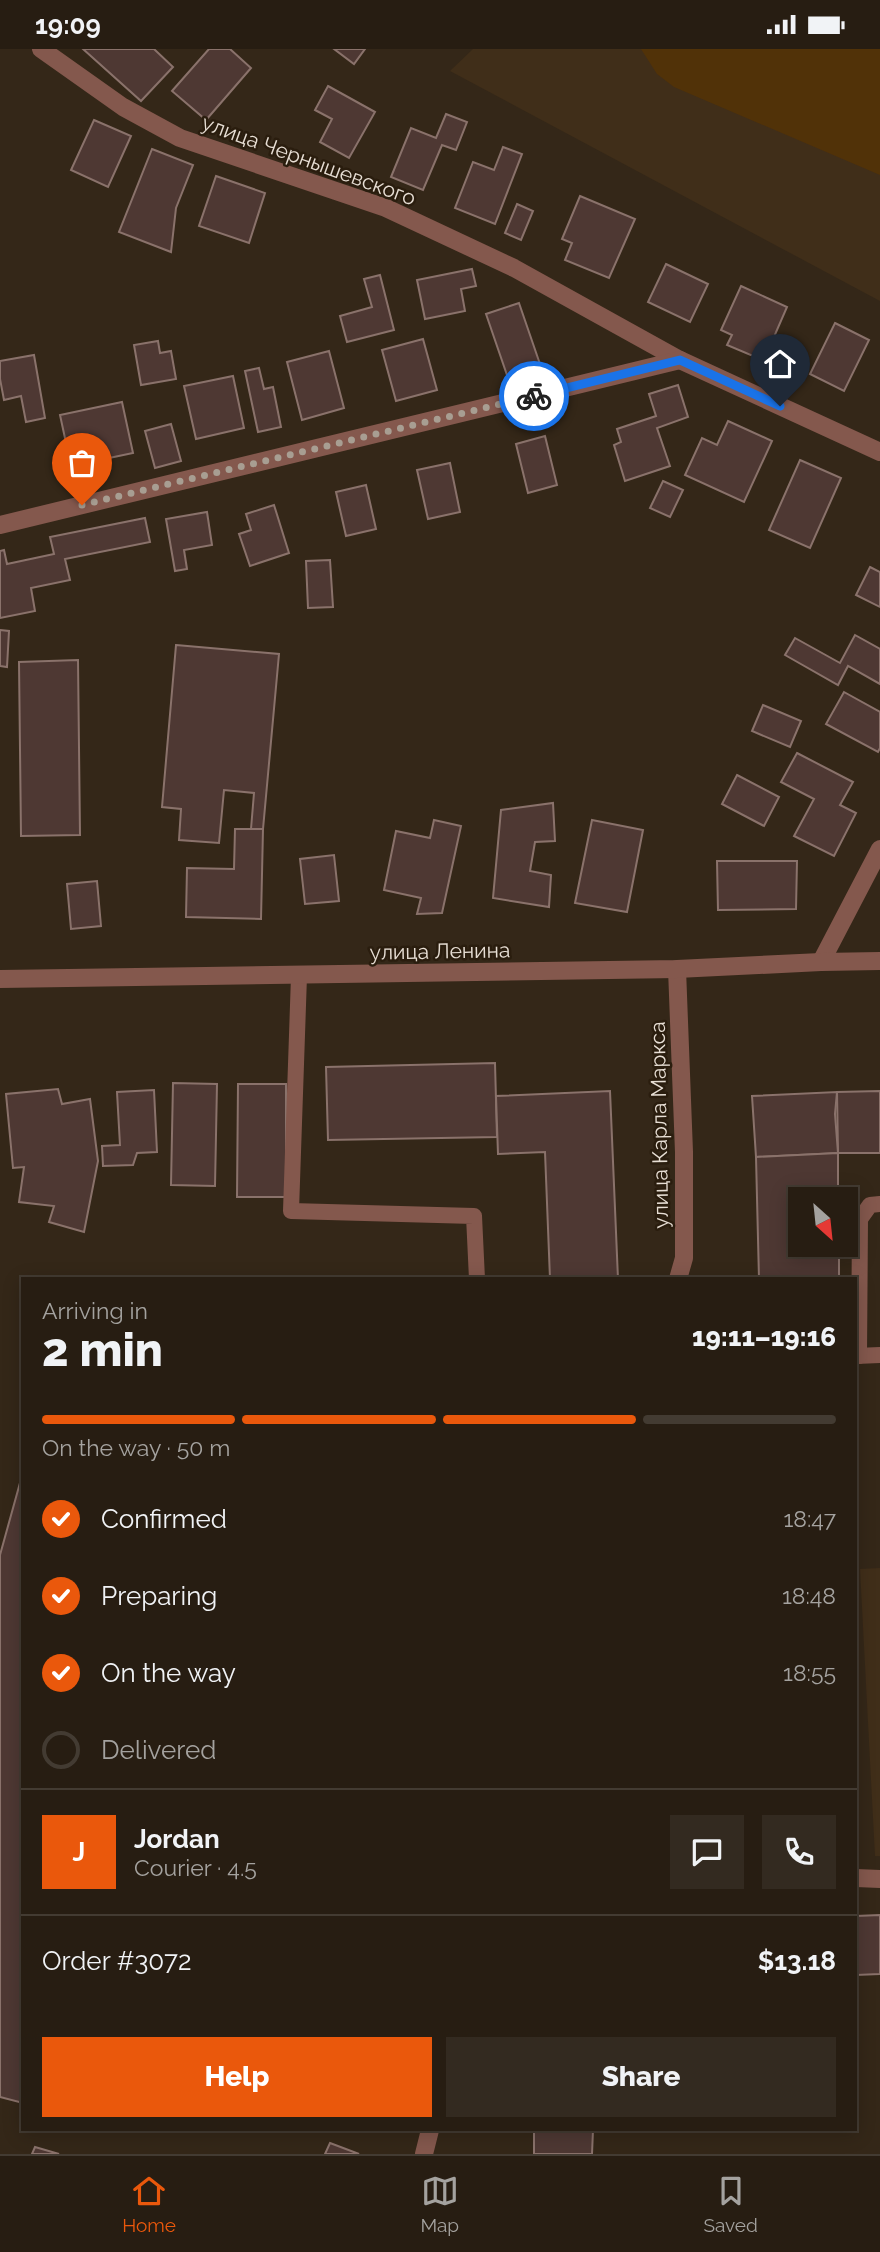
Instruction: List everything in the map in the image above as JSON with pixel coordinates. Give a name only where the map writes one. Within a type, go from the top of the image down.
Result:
[{"type":"street","name":"улица Чернышевского","points":[[41,49],[123,107],[180,138],[386,208],[514,268],[680,360],[880,452]]},
{"type":"street","points":[[0,525],[680,360]]},
{"type":"street","points":[[821,962],[880,849]]},
{"type":"street","name":"улица Ленина","points":[[0,979],[677,969],[880,961]]},
{"type":"street","name":"улица Карла Маркса","points":[[677,969],[684,1152],[684,1258],[679,1277]]},
{"type":"street","points":[[857,1878],[880,1879]]},
{"type":"street","points":[[424,2154],[430,2131]]},
{"type":"lane","points":[[299,976],[291,1211],[474,1216],[477,1277]]},
{"type":"lane","points":[[880,1204],[870,1205],[860,1219],[857,1356],[880,1355]]},
{"type":"shaded area","points":[[473,49],[880,49],[880,301],[450,71]]},
{"type":"shaded area","points":[[641,49],[880,49],[880,175],[674,87],[657,74]]},
{"type":"shaded area","points":[[880,1568],[880,1856],[875,1856],[860,1569]]},
{"type":"building","points":[[83,49],[154,49],[173,67],[141,101]]},
{"type":"building","points":[[209,49],[230,49],[251,68],[206,120],[172,91]]},
{"type":"building","points":[[334,49],[365,49],[354,64]]},
{"type":"building","points":[[328,86],[375,112],[349,158],[320,142],[332,119],[315,110]]},
{"type":"building","points":[[446,114],[467,122],[456,150],[442,145],[423,190],[391,177],[411,128],[436,138]]},
{"type":"building","points":[[94,120],[131,136],[108,187],[71,170]]},
{"type":"building","points":[[503,147],[522,154],[495,224],[455,208],[473,162],[494,170]]},
{"type":"building","points":[[152,149],[193,165],[176,208],[171,252],[119,232]]},
{"type":"building","points":[[216,176],[265,193],[249,243],[199,226]]},
{"type":"building","points":[[580,196],[635,219],[609,278],[565,260],[572,243],[562,239]]},
{"type":"building","points":[[517,204],[533,211],[521,240],[505,233]]},
{"type":"building","points":[[666,264],[708,284],[690,322],[648,302]]},
{"type":"building","points":[[472,269],[476,286],[461,289],[465,311],[425,319],[417,280]]},
{"type":"building","points":[[380,275],[394,330],[347,342],[340,316],[372,307],[364,279]]},
{"type":"building","points":[[741,286],[787,307],[767,353],[756,349],[753,356],[727,345],[732,335],[721,330]]},
{"type":"building","points":[[519,303],[541,367],[508,378],[486,314]]},
{"type":"building","points":[[835,323],[869,340],[844,391],[810,374]]},
{"type":"building","points":[[423,339],[437,390],[396,401],[382,350]]},
{"type":"building","points":[[158,341],[160,353],[171,351],[176,379],[141,385],[134,345]]},
{"type":"building","points":[[329,351],[344,408],[302,420],[287,362]]},
{"type":"building","points":[[34,355],[45,418],[26,422],[21,396],[4,400],[0,361]]},
{"type":"building","points":[[259,368],[264,389],[273,387],[281,427],[258,432],[245,371]]},
{"type":"building","points":[[233,376],[244,428],[196,439],[184,386]]},
{"type":"building","points":[[678,385],[688,417],[657,428],[670,466],[625,481],[614,445],[621,442],[617,429],[656,416],[649,394]]},
{"type":"building","points":[[122,402],[133,453],[71,466],[60,415]]},
{"type":"building","points":[[728,421],[772,441],[744,502],[685,475],[702,438],[717,445]]},
{"type":"building","points":[[171,424],[181,461],[155,468],[145,431]]},
{"type":"building","points":[[545,436],[557,485],[528,493],[516,444]]},
{"type":"building","points":[[800,460],[841,478],[810,548],[769,530]]},
{"type":"building","points":[[450,463],[460,512],[428,519],[417,470]]},
{"type":"building","points":[[663,481],[683,490],[670,517],[650,508]]},
{"type":"building","points":[[366,485],[376,529],[346,536],[336,492]]},
{"type":"building","points":[[274,505],[289,553],[250,566],[239,534],[251,530],[246,514]]},
{"type":"building","points":[[207,512],[212,545],[184,550],[187,569],[175,571],[166,519]]},
{"type":"building","points":[[145,518],[150,542],[65,559],[70,580],[31,588],[35,611],[0,618],[0,551],[4,550],[7,564],[54,554],[50,537]]},
{"type":"building","points":[[330,560],[333,607],[308,608],[306,561]]},
{"type":"building","points":[[870,567],[880,572],[880,607],[856,595]]},
{"type":"building","points":[[0,630],[9,631],[7,667],[0,666]]},
{"type":"building","points":[[855,635],[880,649],[880,684],[848,666],[838,685],[785,655],[795,638],[840,663]]},
{"type":"building","points":[[176,645],[279,654],[263,829],[251,829],[254,793],[224,790],[219,843],[179,840],[181,809],[162,807]]},
{"type":"building","points":[[78,660],[80,835],[21,836],[19,662]]},
{"type":"building","points":[[844,692],[880,712],[878,752],[826,724]]},
{"type":"building","points":[[763,705],[801,721],[790,747],[752,731]]},
{"type":"building","points":[[797,753],[853,782],[840,805],[856,813],[834,856],[794,836],[814,799],[781,782]]},
{"type":"building","points":[[737,775],[779,797],[764,826],[722,804]]},
{"type":"building","points":[[553,803],[555,841],[535,842],[530,871],[551,875],[549,907],[493,898],[501,810]]},
{"type":"building","points":[[434,820],[461,826],[442,913],[417,914],[421,898],[384,890],[396,831],[430,838]]},
{"type":"building","points":[[592,820],[643,830],[627,912],[575,903]]},
{"type":"building","points":[[235,829],[263,829],[261,919],[186,917],[187,868],[234,869]]},
{"type":"building","points":[[334,855],[339,901],[305,904],[300,859]]},
{"type":"building","points":[[717,861],[797,861],[796,909],[718,910]]},
{"type":"building","points":[[97,881],[101,926],[71,929],[67,884]]},
{"type":"building","points":[[495,1063],[497,1137],[328,1140],[326,1067]]},
{"type":"building","points":[[173,1083],[217,1084],[215,1186],[171,1185]]},
{"type":"building","points":[[238,1084],[286,1084],[286,1197],[237,1197]]},
{"type":"building","points":[[58,1089],[62,1104],[90,1099],[98,1161],[84,1232],[49,1222],[54,1206],[19,1202],[24,1167],[13,1168],[6,1094]]},
{"type":"building","points":[[154,1090],[157,1152],[137,1153],[133,1165],[103,1166],[102,1146],[120,1145],[117,1092]]},
{"type":"building","points":[[610,1091],[618,1277],[550,1277],[545,1152],[498,1154],[496,1096]]},
{"type":"building","points":[[880,1091],[880,1153],[838,1153],[837,1092]]},
{"type":"building","points":[[837,1092],[835,1114],[838,1153],[756,1157],[752,1096]]},
{"type":"building","points":[[838,1153],[838,1187],[788,1187],[788,1257],[839,1257],[839,1277],[759,1277],[756,1157]]},
{"type":"building","points":[[21,1479],[21,2102],[0,2097],[0,1555]]},
{"type":"building","points":[[880,1915],[880,1974],[857,1975],[857,1916]]},
{"type":"building","points":[[534,2131],[593,2131],[592,2154],[534,2154]]},
{"type":"building","points":[[330,2143],[359,2154],[325,2154]]},
{"type":"building","points":[[35,2147],[59,2154],[32,2154]]},
{"type":"way so far","points":[[82,505],[534,396]]},
{"type":"route","points":[[534,396],[680,360],[780,406]]}]
